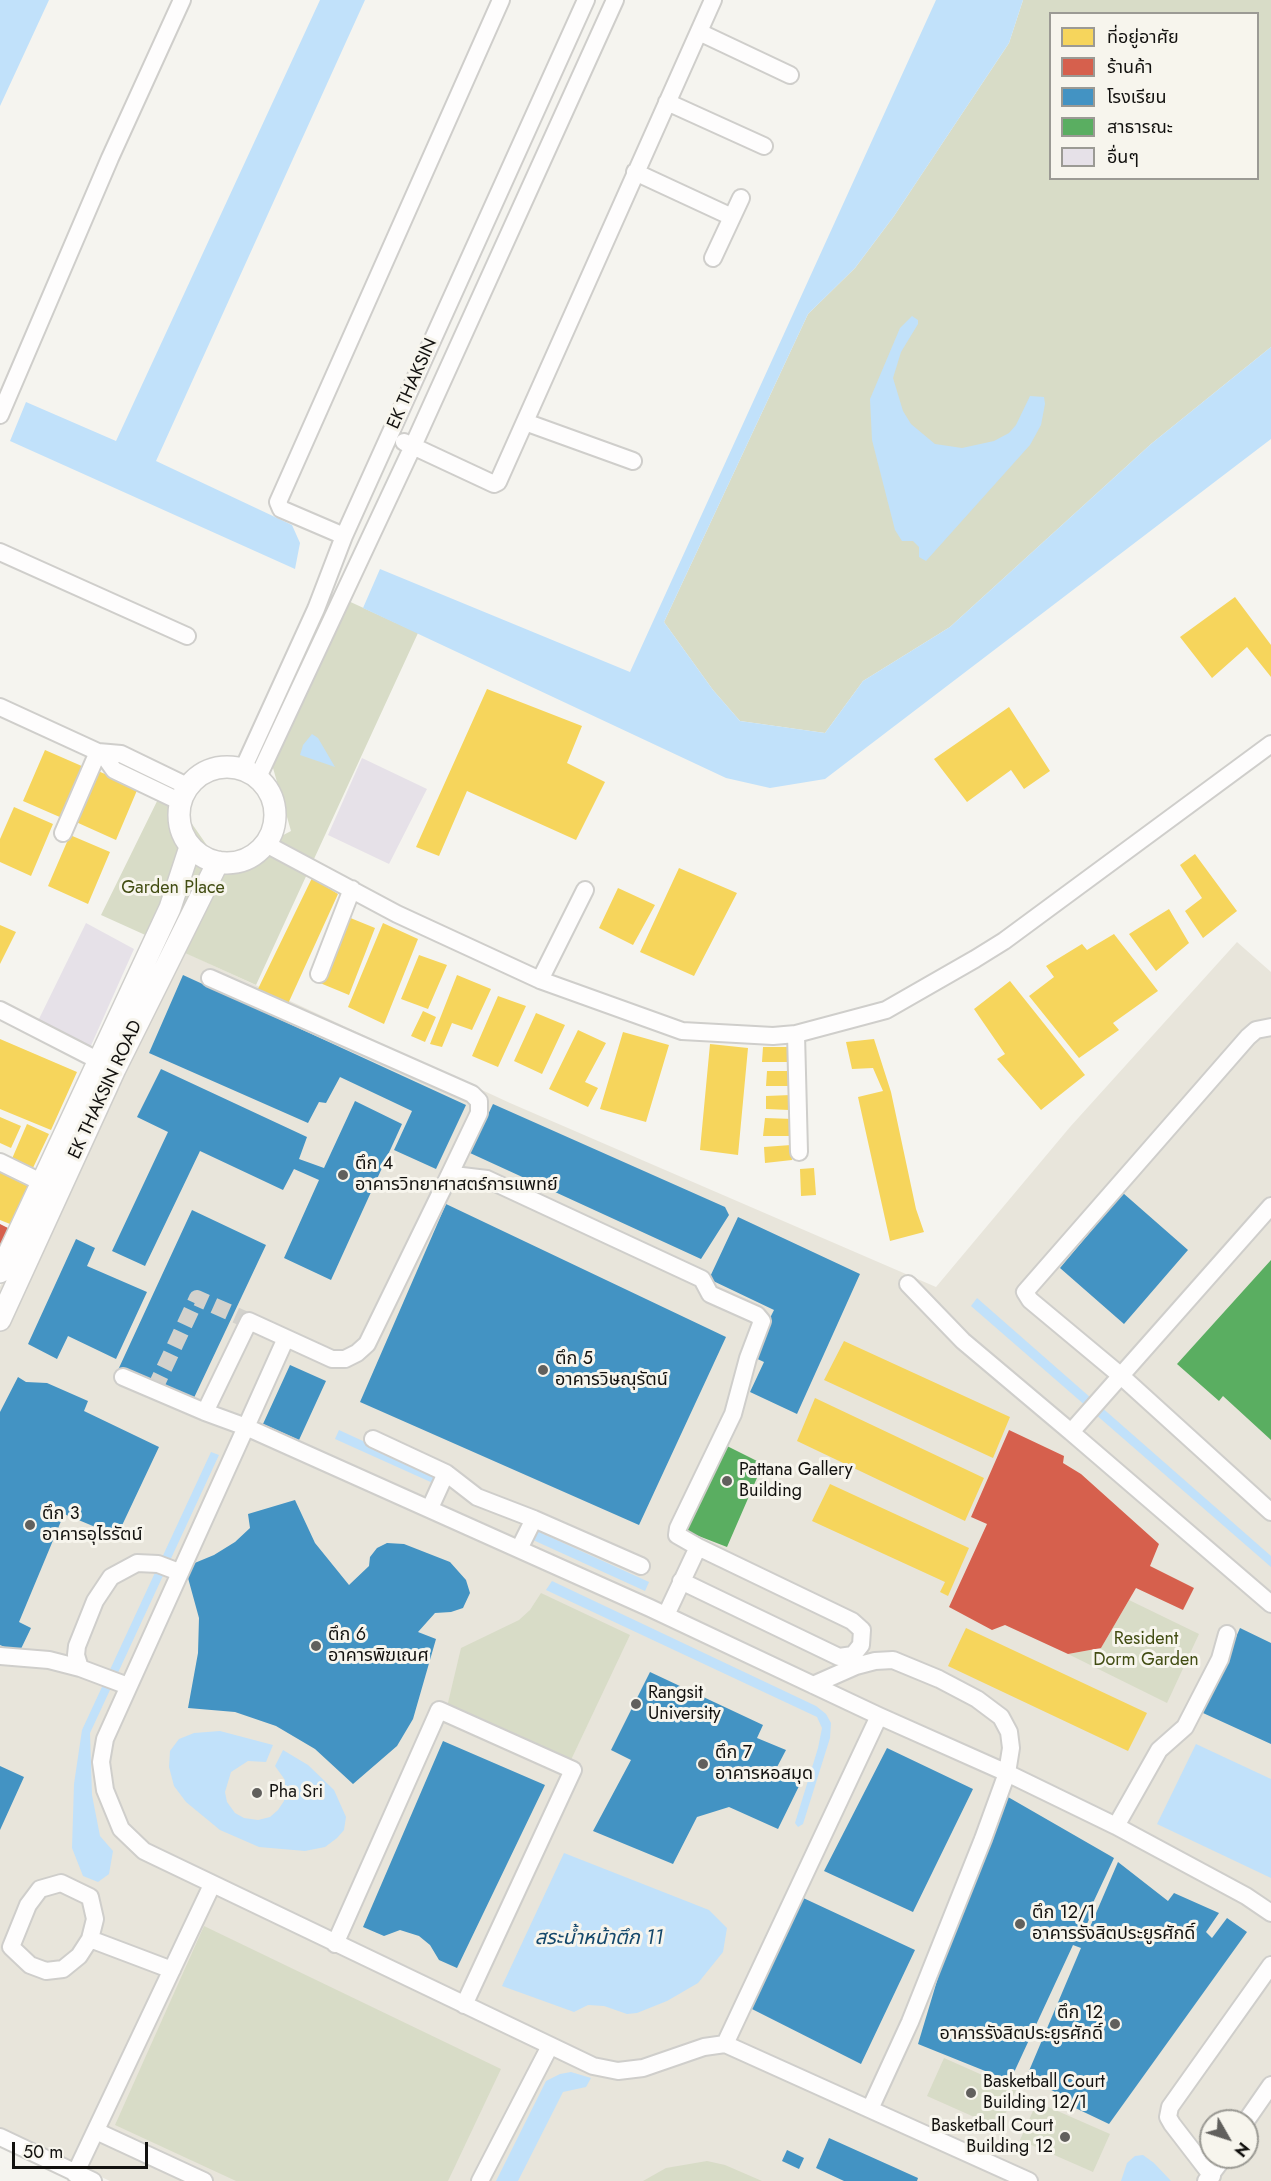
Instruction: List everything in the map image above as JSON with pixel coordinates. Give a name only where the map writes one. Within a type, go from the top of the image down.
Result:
[{"type":"street","points":[[1,413],[110,158],[182,0]]},
{"type":"street","points":[[344,536],[281,509],[278,502],[501,0]]},
{"type":"street","name":"EK THAKSIN","points":[[250,773],[344,536],[586,0]]},
{"type":"street","points":[[250,773],[334,615],[615,0]]},
{"type":"street","points":[[390,436],[497,484],[713,0]]},
{"type":"street","points":[[699,32],[790,75]]},
{"type":"street","points":[[667,102],[764,146]]},
{"type":"street","points":[[635,172],[732,217]]},
{"type":"street","points":[[713,258],[741,198]]},
{"type":"street","points":[[525,422],[633,460]]},
{"type":"street","points":[[0,552],[187,636]]},
{"type":"street","points":[[0,707],[100,752],[114,770],[184,794]]},
{"type":"street","points":[[266,844],[397,914],[540,980],[682,1031],[773,1036],[796,1034],[886,1010],[975,959],[1004,941],[1271,744]]},
{"type":"street","points":[[63,833],[100,752]]},
{"type":"street","points":[[228,766],[250,773],[273,797],[275,821],[266,844],[244,860],[218,862],[203,857],[190,847],[182,833],[179,816],[184,794],[200,775],[213,768],[228,766]]},
{"type":"street","name":"EK THAKSIN ROAD","points":[[0,1320],[170,908],[190,847]]},
{"type":"street","name":"EK THAKSIN ROAD","points":[[0,1272],[41,1182],[218,862]]},
{"type":"street","points":[[319,974],[352,889]]},
{"type":"street","points":[[540,980],[585,890]]},
{"type":"street","points":[[205,1412],[249,1321],[332,1359],[345,1359],[367,1344],[479,1113],[479,1101],[472,1094],[210,978]]},
{"type":"street","points":[[0,1010],[106,1065]]},
{"type":"street","points":[[1271,1027],[1256,1030],[1248,1037],[1025,1292],[1030,1300],[1120,1375],[1271,1512]]},
{"type":"street","points":[[796,1034],[799,1152]]},
{"type":"street","points":[[0,1162],[41,1182]]},
{"type":"street","points":[[445,1184],[462,1176],[487,1179],[702,1279],[711,1294],[757,1316],[762,1321],[748,1358],[733,1414],[678,1528],[677,1535],[852,1621],[862,1630],[861,1645],[853,1655],[839,1657],[681,1581]]},
{"type":"street","points":[[1075,1427],[1271,1206]]},
{"type":"street","points":[[908,1284],[963,1341],[1075,1427],[1271,1604]]},
{"type":"street","points":[[286,1338],[246,1427],[169,1568],[115,1681],[101,1762],[105,1790],[121,1829],[144,1851],[593,2066],[618,2071],[643,2068],[704,2047],[725,2044],[1029,2181]]},
{"type":"street","points":[[123,1377],[246,1427],[430,1508],[1006,1773],[1116,1826],[1246,1896],[1271,1913]]},
{"type":"street","points":[[373,1439],[446,1473],[477,1497],[534,1519],[641,1566]]},
{"type":"street","points":[[430,1508],[446,1473]]},
{"type":"street","points":[[519,1549],[534,1519]]},
{"type":"street","points":[[666,1615],[698,1547]]},
{"type":"street","points":[[80,1668],[75,1655],[77,1646],[104,1584],[127,1566],[148,1562],[169,1568]]},
{"type":"street","points":[[1116,1826],[1159,1750],[1185,1726],[1220,1659],[1227,1634]]},
{"type":"street","points":[[0,1656],[49,1660],[115,1681]]},
{"type":"street","points":[[813,1685],[834,1674],[875,1661],[893,1660],[939,1679],[977,1699],[995,1712],[1007,1725],[1011,1749],[1006,1773],[910,2022],[870,2109]]},
{"type":"street","points":[[335,1944],[439,1710],[573,1770],[464,2005]]},
{"type":"street","points":[[725,2044],[879,1716]]},
{"type":"street","points":[[61,1883],[90,1897],[95,1919],[90,1938],[79,1956],[63,1969],[46,1971],[30,1965],[11,1947],[28,1905],[40,1889],[61,1883]]},
{"type":"street","points":[[75,2174],[212,1885]]},
{"type":"street","points":[[90,1938],[172,1970]]},
{"type":"street","points":[[1209,2178],[1168,2117],[1170,2107],[1271,1965]]},
{"type":"street","points":[[480,2181],[550,2046]]},
{"type":"street","points":[[1254,2109],[1271,2085]]},
{"type":"street","points":[[96,2131],[204,2181]]},
{"type":"street","points":[[0,2137],[93,2181]]},
{"type":"shaded area","name":"Rangsit University","points":[[1237,942],[1271,972],[1271,2181],[110,2181],[0,2130],[0,1287],[106,1064],[180,950],[510,1103],[936,1287],[1070,1127]]},
{"type":"green space","points":[[1023,0],[1271,0],[1271,347],[1151,444],[950,627],[863,681],[825,733],[740,721],[713,690],[664,622],[808,314],[855,268],[894,216],[1009,43]]},
{"type":"green space","name":"Garden Place","points":[[344,599],[418,633],[256,985],[101,915],[165,785],[222,867],[291,831],[271,761]]},
{"type":"green space","points":[[541,1593],[630,1635],[570,1762],[447,1707],[461,1648],[519,1620],[530,1610]]},
{"type":"green space","name":"Resident Dorm Garden","points":[[1129,1600],[1199,1634],[1167,1703],[1068,1654],[1101,1648]]},
{"type":"green space","points":[[204,1926],[501,2069],[448,2181],[236,2181],[115,2125]]},
{"type":"green space","name":"Basketball Court Building 12/1","points":[[944,2058],[1016,2090],[999,2128],[927,2096]]},
{"type":"green space","name":"Basketball Court Building 12","points":[[1037,2102],[1110,2134],[1093,2172],[1020,2140]]},
{"type":"green space","points":[[707,2161],[725,2165],[762,2181],[643,2181],[666,2168]]},
{"type":"water","points":[[0,0],[49,0],[0,106]]},
{"type":"water","points":[[320,0],[365,0],[156,461],[292,525],[300,543],[295,569],[10,441],[26,402],[116,441]]},
{"type":"water","points":[[936,0],[1023,0],[1009,43],[894,216],[855,268],[808,314],[664,622],[713,690],[740,721],[825,733],[863,681],[950,627],[1151,444],[1271,347],[1271,439],[825,779],[770,788],[726,778],[363,608],[380,569],[630,672]]},
{"type":"water","points":[[912,316],[918,320],[918,324],[901,352],[893,378],[903,411],[911,424],[935,444],[962,448],[994,441],[1009,433],[1016,425],[1030,396],[1044,397],[1045,404],[1041,425],[1030,445],[926,561],[919,557],[919,547],[913,541],[902,541],[895,530],[872,440],[870,399],[900,328]]},
{"type":"water","points":[[312,734],[318,738],[335,767],[300,755],[303,745]]},
{"type":"water","points":[[977,1298],[1271,1556],[1271,1567],[971,1306]]},
{"type":"water","points":[[339,1430],[439,1476],[435,1484],[335,1439]]},
{"type":"water","points":[[211,1452],[219,1455],[90,1733],[92,1795],[100,1836],[113,1851],[109,1874],[98,1882],[83,1876],[72,1848],[74,1784],[82,1730]]},
{"type":"water","points":[[537,1531],[649,1582],[645,1591],[533,1540]]},
{"type":"water","points":[[552,1581],[816,1706],[826,1714],[831,1723],[830,1738],[803,1824],[798,1827],[795,1823],[818,1748],[822,1728],[817,1717],[546,1590]]},
{"type":"water","points":[[220,1731],[273,1745],[266,1762],[248,1761],[231,1772],[225,1792],[227,1802],[235,1813],[244,1818],[258,1820],[270,1817],[278,1810],[284,1801],[285,1780],[275,1766],[283,1750],[308,1765],[334,1790],[346,1817],[344,1830],[325,1847],[305,1851],[259,1847],[220,1830],[186,1802],[174,1786],[169,1767],[170,1751],[179,1739],[194,1733]]},
{"type":"water","points":[[1196,1744],[1271,1779],[1271,1878],[1157,1824]]},
{"type":"water","name":"สระน้ำหน้าตึก 11","points":[[564,1853],[709,1910],[727,1928],[723,1952],[698,1983],[667,2001],[637,2013],[627,2014],[604,2006],[588,2005],[574,2012],[502,1986]]},
{"type":"water","points":[[571,2072],[591,2078],[586,2087],[563,2092],[518,2181],[496,2181],[546,2081],[560,2074]]},
{"type":"water","points":[[1143,2155],[1171,2181],[1121,2181],[1127,2163],[1135,2156]]},
{"type":"building: ที่อยู่อาศัย","points":[[1235,597],[1271,645],[1271,677],[1247,647],[1212,678],[1180,637]]},
{"type":"building: ที่อยู่อาศัย","points":[[487,689],[582,726],[567,763],[605,782],[576,840],[467,791],[439,856],[416,847]]},
{"type":"building: ที่อยู่อาศัย","points":[[1009,707],[1050,771],[1024,789],[1011,770],[967,802],[934,759]]},
{"type":"building: ที่อยู่อาศัย","points":[[45,750],[84,767],[62,818],[23,801]]},
{"type":"building: ที่อยู่อาศัย","points":[[98,771],[138,788],[116,840],[76,822]]},
{"type":"building: ที่อยู่อาศัย","points":[[14,807],[53,824],[31,876],[0,862],[0,839]]},
{"type":"building: ที่อยู่อาศัย","points":[[70,835],[110,852],[88,904],[48,886]]},
{"type":"building: ที่อยู่อาศัย","points":[[1195,854],[1237,911],[1203,938],[1185,911],[1202,898],[1180,865]]},
{"type":"building: ที่อยู่อาศัย","points":[[679,868],[737,893],[694,976],[640,952]]},
{"type":"building: ที่อยู่อาศัย","points":[[312,878],[338,894],[287,1006],[256,993]]},
{"type":"building: ที่อยู่อาศัย","points":[[618,888],[655,905],[633,945],[599,928]]},
{"type":"building: ที่อยู่อาศัย","points":[[1169,909],[1189,943],[1156,971],[1129,934]]},
{"type":"building: ที่อยู่อาศัย","points":[[348,917],[375,928],[349,995],[320,983]]},
{"type":"building: ที่อยู่อาศัย","points":[[383,923],[418,939],[384,1024],[348,1007]]},
{"type":"building: ที่อยู่อาศัย","points":[[0,925],[16,932],[0,964]]},
{"type":"building: ที่อยู่อาศัย","points":[[1114,934],[1158,991],[1113,1023],[1119,1030],[1079,1058],[1029,996],[1054,977],[1046,966],[1082,944],[1087,950]]},
{"type":"building: ที่อยู่อาศัย","points":[[419,955],[447,965],[428,1009],[401,999]]},
{"type":"building: ที่อยู่อาศัย","points":[[457,975],[491,989],[472,1030],[452,1023],[442,1047],[430,1044]]},
{"type":"building: ที่อยู่อาศัย","points":[[1010,981],[1085,1075],[1041,1110],[997,1059],[1005,1054],[974,1009]]},
{"type":"building: ที่อยู่อาศัย","points":[[498,996],[526,1006],[498,1067],[472,1056]]},
{"type":"building: ที่อยู่อาศัย","points":[[423,1011],[436,1017],[425,1042],[411,1036]]},
{"type":"building: ที่อยู่อาศัย","points":[[536,1013],[565,1025],[542,1074],[514,1061]]},
{"type":"building: ที่อยู่อาศัย","points":[[578,1030],[606,1043],[585,1082],[598,1088],[588,1107],[549,1089]]},
{"type":"building: ที่อยู่อาศัย","points":[[623,1032],[669,1045],[646,1122],[600,1109]]},
{"type":"building: ที่อยู่อาศัย","points":[[0,1039],[77,1072],[51,1130],[0,1109]]},
{"type":"building: ที่อยู่อาศัย","points":[[874,1039],[891,1092],[916,1209],[924,1232],[890,1241],[858,1097],[883,1091],[873,1068],[852,1069],[846,1042]]},
{"type":"building: ที่อยู่อาศัย","points":[[710,1044],[748,1048],[738,1155],[700,1150]]},
{"type":"building: ที่อยู่อาศัย","points":[[763,1047],[788,1047],[787,1062],[762,1062]]},
{"type":"building: ที่อยู่อาศัย","points":[[767,1071],[792,1071],[792,1086],[766,1086]]},
{"type":"building: ที่อยู่อาศัย","points":[[791,1095],[789,1110],[766,1109],[766,1096]]},
{"type":"building: ที่อยู่อาศัย","points":[[0,1117],[21,1126],[11,1148],[0,1143]]},
{"type":"building: ที่อยู่อาศัย","points":[[765,1118],[793,1119],[793,1136],[763,1136]]},
{"type":"building: ที่อยู่อาศัย","points":[[27,1124],[49,1134],[32,1170],[11,1161]]},
{"type":"building: ที่อยู่อาศัย","points":[[791,1145],[792,1160],[765,1163],[764,1147]]},
{"type":"building: ที่อยู่อาศัย","points":[[814,1168],[816,1195],[801,1196],[800,1169]]},
{"type":"building: ที่อยู่อาศัย","points":[[0,1171],[32,1185],[15,1226],[0,1220]]},
{"type":"building: ที่อยู่อาศัย","points":[[844,1341],[1010,1417],[993,1458],[824,1380]]},
{"type":"building: ที่อยู่อาศัย","points":[[815,1398],[984,1478],[965,1521],[797,1441]]},
{"type":"building: ที่อยู่อาศัย","points":[[830,1484],[969,1548],[948,1596],[940,1592],[945,1582],[812,1521]]},
{"type":"building: ที่อยู่อาศัย","points":[[966,1628],[1147,1713],[1128,1751],[948,1666]]},
{"type":"building: ร้านค้า","points":[[0,1224],[12,1230],[0,1255]]},
{"type":"building: ร้านค้า","points":[[1009,1430],[1064,1456],[1063,1463],[1081,1474],[1159,1544],[1150,1566],[1194,1588],[1183,1610],[1136,1588],[1101,1648],[1068,1654],[1005,1625],[992,1630],[949,1607],[987,1524],[971,1517]]},
{"type":"building: โรงเรียน","points":[[183,975],[466,1105],[436,1169],[394,1150],[412,1111],[340,1077],[326,1103],[319,1102],[308,1123],[149,1053]]},
{"type":"building: โรงเรียน","name":"ตึก 4 อาคารวิทยาศาสตร์การแพทย์","points":[[161,1069],[307,1137],[299,1159],[324,1168],[355,1101],[402,1124],[331,1280],[284,1258],[319,1180],[294,1169],[283,1190],[200,1151],[145,1266],[112,1251],[168,1132],[137,1117]]},
{"type":"building: โรงเรียน","points":[[493,1104],[725,1207],[729,1215],[701,1259],[470,1153]]},
{"type":"building: โรงเรียน","points":[[1123,1193],[1188,1250],[1124,1324],[1060,1268]]},
{"type":"building: โรงเรียน","name":"ตึก 5 อาคารวิษณุรัตน์","points":[[446,1204],[726,1337],[639,1525],[360,1402]]},
{"type":"building: โรงเรียน","points":[[192,1210],[266,1245],[192,1402],[118,1370]]},
{"type":"building: โรงเรียน","points":[[738,1217],[860,1274],[797,1414],[750,1392],[764,1362],[751,1356],[774,1310],[709,1279]]},
{"type":"building: โรงเรียน","points":[[76,1239],[95,1248],[87,1266],[147,1292],[116,1359],[68,1336],[57,1359],[28,1344]]},
{"type":"building: โรงเรียน","points":[[290,1365],[326,1381],[299,1440],[263,1424]]},
{"type":"building: โรงเรียน","name":"ตึก 3 อาคารอุไรรัตน์","points":[[18,1377],[26,1382],[47,1383],[88,1401],[84,1411],[159,1447],[117,1536],[64,1514],[19,1622],[31,1628],[19,1653],[0,1645],[0,1412]]},
{"type":"building: โรงเรียน","name":"ตึก 6 อาคารพิฆเณศ","points":[[295,1500],[315,1543],[349,1585],[369,1566],[370,1557],[377,1548],[387,1543],[404,1544],[450,1562],[466,1580],[470,1593],[463,1608],[451,1612],[435,1613],[418,1632],[436,1639],[413,1719],[397,1746],[353,1784],[315,1749],[276,1726],[235,1712],[188,1708],[198,1653],[199,1618],[185,1567],[214,1555],[235,1542],[250,1528],[248,1514]]},
{"type":"building: โรงเรียน","points":[[1240,1628],[1271,1643],[1271,1744],[1203,1713]]},
{"type":"building: โรงเรียน","name":"ตึก 7 อาคารหอสมุด","points":[[650,1672],[763,1725],[757,1738],[786,1750],[776,1769],[801,1782],[778,1829],[729,1807],[697,1817],[673,1864],[593,1831],[631,1760],[611,1750]]},
{"type":"building: โรงเรียน","points":[[443,1741],[545,1785],[457,1968],[439,1960],[430,1945],[419,1936],[400,1930],[384,1936],[363,1927]]},
{"type":"building: โรงเรียน","points":[[887,1748],[973,1789],[913,1912],[824,1871]]},
{"type":"building: โรงเรียน","points":[[0,1766],[24,1777],[0,1830]]},
{"type":"building: โรงเรียน","points":[[1008,1797],[1114,1858],[1091,1907],[1094,1908],[1083,1933],[1087,1934],[1118,1862],[1168,1901],[1174,1893],[1219,1913],[1206,1932],[1212,1938],[1227,1918],[1247,1932],[1109,2124],[1067,2104],[1068,2098],[1026,2078],[1081,1948],[1073,1945],[1010,2081],[918,2044],[949,1941]]},
{"type":"building: โรงเรียน","points":[[799,1896],[915,1950],[861,2064],[746,2006]]},
{"type":"building: โรงเรียน","points":[[829,2138],[918,2178],[917,2181],[844,2181],[816,2168]]},
{"type":"building: โรงเรียน","points":[[787,2150],[804,2158],[799,2169],[782,2161]]},
{"type":"building: สาธารณะ","points":[[1271,1260],[1271,1440],[1223,1396],[1219,1401],[1177,1364]]},
{"type":"building: สาธารณะ","name":"Pattana Gallery Building","points":[[719,1442],[763,1464],[727,1547],[678,1528]]},
{"type":"building: อื่นๆ","points":[[362,758],[427,789],[389,864],[328,835]]},
{"type":"building: อื่นๆ","points":[[86,923],[134,949],[89,1050],[37,1023]]},
{"type":"tunnel","points":[[154,1390],[197,1298],[249,1321]]},
{"type":"place","name":"ตึก 4 อาคารวิทยาศาสตร์การแพทย์","points":[[343,1175]]},
{"type":"place","name":"ตึก 5 อาคารวิษณุรัตน์","points":[[543,1370]]},
{"type":"place","name":"Pattana Gallery Building","points":[[727,1481]]},
{"type":"place","name":"ตึก 3 อาคารอุไรรัตน์","points":[[30,1525]]},
{"type":"place","name":"ตึก 6 อาคารพิฆเณศ","points":[[316,1646]]},
{"type":"place","name":"Rangsit University","points":[[636,1704]]},
{"type":"place","name":"ตึก 7 อาคารหอสมุด","points":[[703,1764]]},
{"type":"place","name":"Pha Sri","points":[[257,1793]]},
{"type":"place","name":"ตึก 12/1 อาคารรังสิตประยูรศักดิ์","points":[[1020,1924]]},
{"type":"place","name":"ตึก 12 อาคารรังสิตประยูรศักดิ์","points":[[1115,2024]]},
{"type":"place","name":"Basketball Court Building 12/1","points":[[971,2093]]},
{"type":"place","name":"Basketball Court Building 12","points":[[1065,2137]]}]
